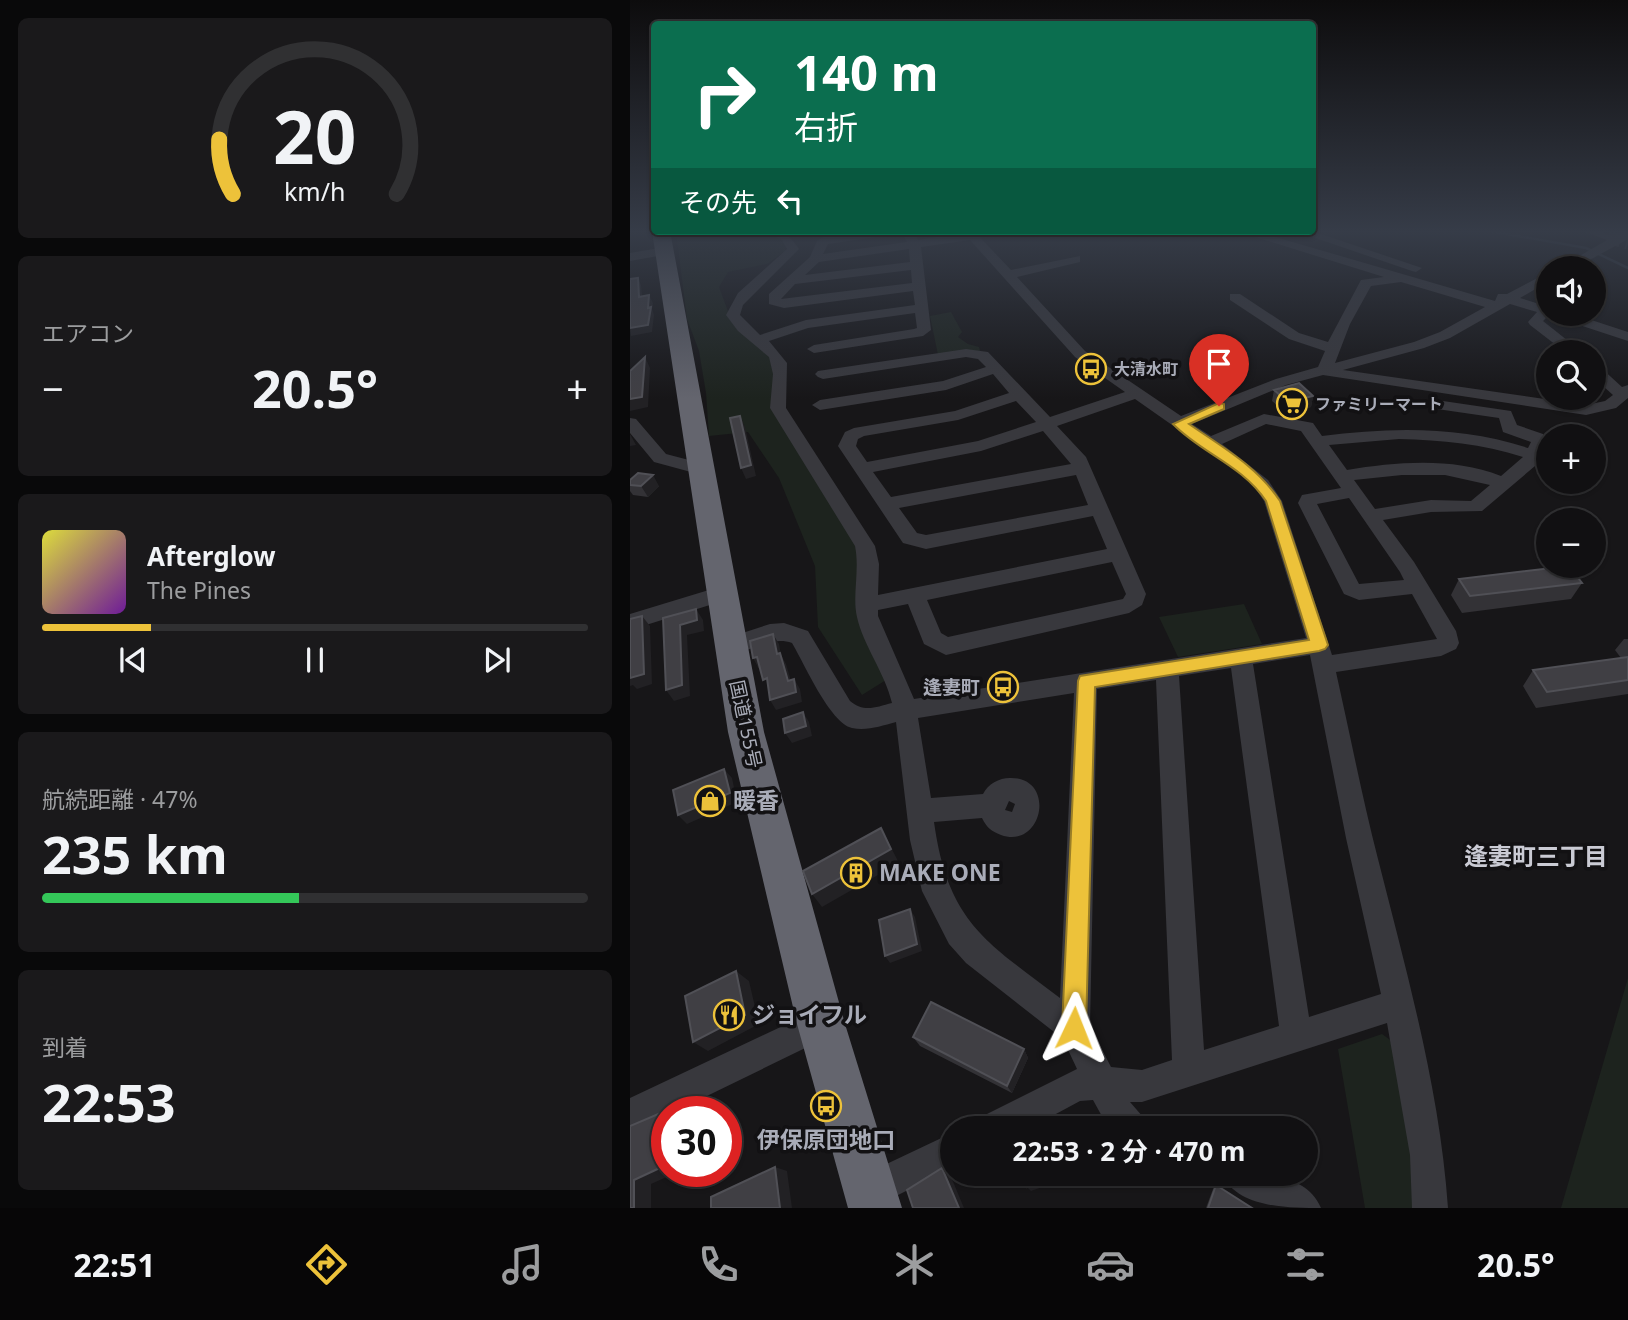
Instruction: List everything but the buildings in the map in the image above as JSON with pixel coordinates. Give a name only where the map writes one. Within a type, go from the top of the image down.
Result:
[{"type":"highway","name":"国道155号","points":[[671,286],[746,732],[821,1024],[873,1200]]},
{"type":"street","points":[[755,286],[739,301],[733,315],[737,324],[775,354],[780,363],[777,401],[802,411],[930,388],[994,369]]},
{"type":"street","points":[[785,286],[774,297],[774,301],[784,303],[917,286]]},
{"type":"street","points":[[814,349],[918,333],[925,328],[920,286]]},
{"type":"street","points":[[1018,286],[1080,354],[1245,468],[1262,484],[1273,501],[1321,655],[1399,1004],[1427,1155],[1430,1208]]},
{"type":"street","points":[[1324,371],[1332,348],[1365,286]]},
{"type":"street","points":[[1435,286],[1536,309]]},
{"type":"street","points":[[1456,286],[1503,303]]},
{"type":"street","points":[[1179,424],[1270,386],[1419,345],[1445,335],[1531,286]]},
{"type":"street","points":[[1234,297],[1294,337],[1332,348]]},
{"type":"street","points":[[758,340],[789,329],[922,308]]},
{"type":"street","points":[[1540,326],[1559,340]]},
{"type":"street","points":[[1594,326],[1628,337]]},
{"type":"street","points":[[789,329],[814,349],[823,374],[802,411]]},
{"type":"street","points":[[823,374],[966,353],[983,355],[1077,457],[1136,594],[1135,600],[1129,605],[952,645],[934,642],[915,596]]},
{"type":"street","points":[[1324,371],[1505,414],[1509,428],[1536,447]]},
{"type":"street","points":[[1606,378],[1625,393],[1606,406]]},
{"type":"street","points":[[863,468],[966,450],[1136,394]]},
{"type":"street","points":[[1018,395],[958,415],[855,434],[847,446],[910,538],[922,542],[1100,509]]},
{"type":"street","points":[[1442,398],[1536,406]]},
{"type":"street","points":[[1442,398],[1455,437]]},
{"type":"street","points":[[802,411],[864,546],[869,564],[866,606],[878,645],[900,689],[927,864],[936,891],[959,934],[976,953],[1074,1028],[1120,1116]]},
{"type":"street","points":[[732,645],[770,632],[785,631],[800,637],[842,708],[853,719],[870,719],[904,710],[1241,656],[1428,649],[1448,643],[1448,637],[1418,586],[1307,427],[1264,419],[1208,444]]},
{"type":"street","points":[[630,423],[660,458],[702,469]]},
{"type":"street","points":[[1317,442],[1377,434],[1455,437],[1536,447]]},
{"type":"street","points":[[1370,516],[1431,506],[1475,507],[1529,462],[1536,447]]},
{"type":"street","points":[[886,504],[1082,468]]},
{"type":"street","points":[[1418,586],[1359,592],[1351,589],[1307,503],[1309,499],[1390,468],[1481,472],[1503,483]]},
{"type":"street","points":[[866,606],[1117,554]]},
{"type":"street","points":[[630,622],[722,594]]},
{"type":"street","points":[[1241,656],[1296,1036]]},
{"type":"street","points":[[1167,668],[1189,1070]]},
{"type":"street","points":[[1074,1028],[1086,681]]},
{"type":"street","points":[[920,811],[992,805]]},
{"type":"street","points":[[1018,1116],[1077,1085],[1101,1083],[1142,1086],[1399,1004]]},
{"type":"street","points":[[630,1116],[821,1024]]},
{"type":"street","points":[[873,1200],[940,1158]]},
{"type":"street","points":[[1261,1186],[1303,1208]]},
{"type":"shaded area","points":[[683,286],[719,286],[729,314],[769,355],[777,369],[771,401],[855,544],[886,680],[862,695],[818,627],[815,566],[779,478],[748,432],[709,436],[699,351],[687,319]]},
{"type":"shaded area","points":[[951,312],[962,332],[958,337],[979,347],[980,351],[938,355],[930,316]]},
{"type":"shaded area","points":[[1244,604],[1262,644],[1178,657],[1159,617]]},
{"type":"shaded area","points":[[1628,978],[1628,1208],[1561,1208]]},
{"type":"shaded area","points":[[1382,1034],[1397,1045],[1422,1208],[1365,1208],[1338,1049]]},
{"type":"place","name":"大清水町","points":[[1091,369]]},
{"type":"place","name":"ファミリーマート","points":[[1292,404]]},
{"type":"place","name":"逢妻町","points":[[1003,687]]},
{"type":"place","name":"暖香","points":[[710,801]]},
{"type":"place","name":"MAKE ONE","points":[[856,873]]},
{"type":"place","name":"ジョイフル","points":[[729,1015]]},
{"type":"place","name":"伊保原団地口","points":[[826,1106]]},
{"type":"district","name":"逢妻町三丁目","points":[[1536,857]]},
{"type":"route","points":[[1074,1028],[1086,681],[1319,645],[1273,501],[1262,484],[1245,468],[1179,424],[1219,406]]}]
